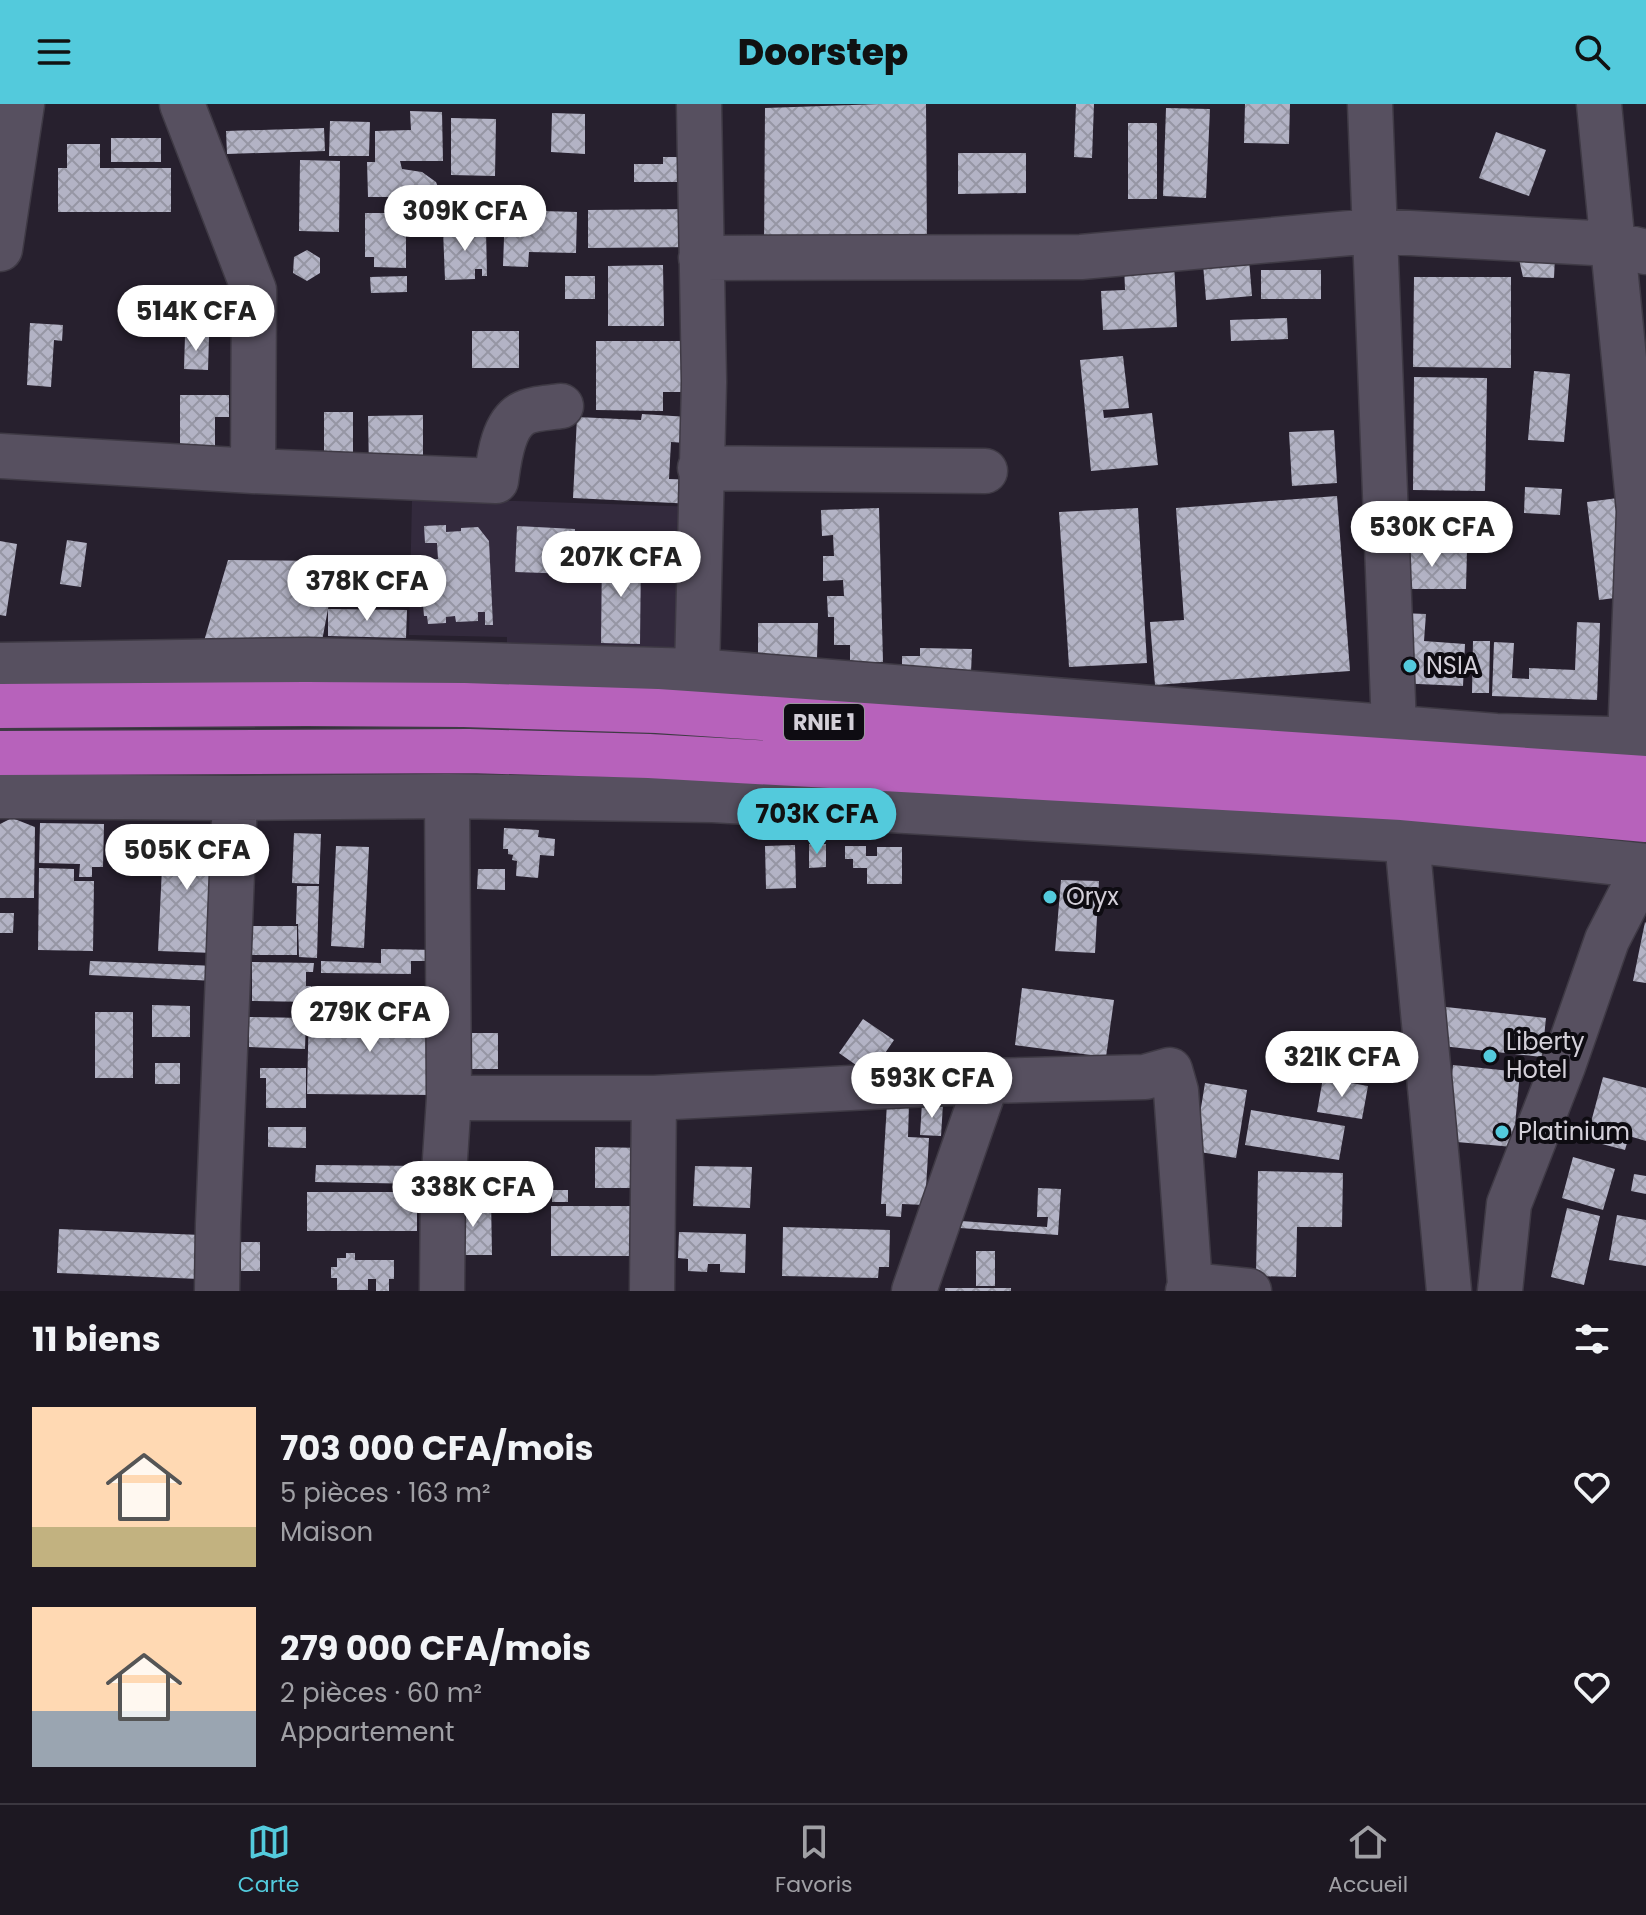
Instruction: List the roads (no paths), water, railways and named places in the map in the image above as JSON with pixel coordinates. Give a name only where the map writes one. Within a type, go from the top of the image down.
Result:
[{"type":"highway","name":"RNIE 1","points":[[0,706],[401,704],[657,711],[1400,782],[1646,820]]},
{"type":"highway","name":"RNIE 1","points":[[0,753],[469,751],[1400,782],[1641,752]]},
{"type":"street","points":[[0,249],[22,104]]},
{"type":"street","points":[[182,104],[254,290],[253,471]]},
{"type":"street","points":[[697,671],[704,382],[699,104]]},
{"type":"street","points":[[1370,104],[1373,231],[1400,782],[1449,1291]]},
{"type":"street","points":[[1599,104],[1630,248],[1642,511],[1641,752]]},
{"type":"street","points":[[701,258],[1081,257],[1373,231],[1630,248]]},
{"type":"street","points":[[0,456],[496,481],[501,446],[514,421],[523,413],[561,406]]},
{"type":"street","points":[[700,468],[985,471]]},
{"type":"street","points":[[0,665],[307,660],[697,671],[1400,782],[1645,866],[1607,940],[1563,1066],[1509,1204],[1500,1291]]},
{"type":"street","points":[[0,796],[447,796],[713,800],[1400,782]]},
{"type":"street","points":[[442,1291],[443,1189],[449,1098],[447,796]]},
{"type":"street","points":[[217,1291],[235,798]]},
{"type":"street","points":[[449,1098],[654,1098],[987,1081],[1145,1077],[1170,1070],[1176,1091],[1189,1288],[1249,1291]]},
{"type":"street","points":[[914,1291],[987,1081]]},
{"type":"street","points":[[652,1291],[654,1098]]},
{"type":"place","name":"NSIA","points":[[1410,666]]},
{"type":"place","name":"Oryx","points":[[1050,897]]},
{"type":"place","name":"Liberty Hotel","points":[[1490,1056]]},
{"type":"place","name":"Platinium","points":[[1502,1132]]}]
